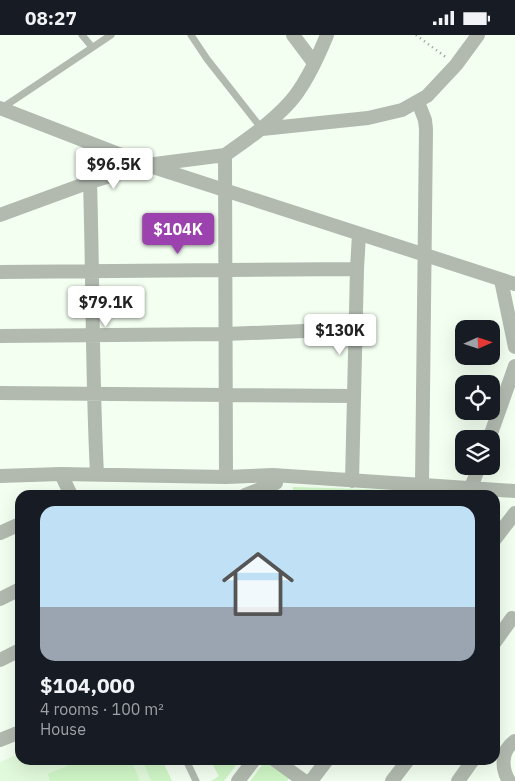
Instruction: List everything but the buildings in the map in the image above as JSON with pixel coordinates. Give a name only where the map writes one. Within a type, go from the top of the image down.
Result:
[{"type":"street","points":[[293,35],[314,63]]},
{"type":"street","points":[[0,215],[90,182],[147,165],[225,155],[262,129],[291,101],[328,35]]},
{"type":"street","points":[[262,129],[385,115],[402,110],[427,96],[456,65],[478,35]]},
{"type":"street","points":[[418,102],[425,119],[426,129],[422,484]]},
{"type":"street","points":[[1,108],[147,165],[515,284]]},
{"type":"street","points":[[225,155],[226,477]]},
{"type":"street","points":[[90,182],[93,394],[97,474]]},
{"type":"street","points":[[352,481],[359,234]]},
{"type":"street","points":[[0,272],[357,269]]},
{"type":"street","points":[[501,280],[515,347]]},
{"type":"street","points":[[0,336],[225,334],[355,329]]},
{"type":"street","points":[[492,430],[515,365]]},
{"type":"street","points":[[0,393],[354,396]]},
{"type":"street","points":[[61,474],[69,490]]},
{"type":"street","points":[[0,476],[97,474],[226,477],[277,485],[352,481],[515,491]]},
{"type":"street","points":[[468,490],[471,488],[476,475]]},
{"type":"street","points":[[261,490],[277,485]]},
{"type":"street","points":[[500,532],[515,513]]},
{"type":"street","points":[[0,533],[15,526]]},
{"type":"street","points":[[0,599],[15,592]]},
{"type":"street","points":[[500,635],[512,618]]},
{"type":"street","points":[[0,659],[15,653]]},
{"type":"street","points":[[0,740],[15,734]]},
{"type":"street","points":[[508,781],[500,748],[515,741]]},
{"type":"street","points":[[238,781],[250,765]]},
{"type":"street","points":[[282,765],[304,781]]},
{"type":"street","points":[[311,781],[322,765]]},
{"type":"street","points":[[392,781],[404,765]]},
{"type":"street","points":[[458,781],[469,765]]},
{"type":"lane","points":[[82,35],[92,47]]},
{"type":"lane","points":[[1,108],[111,35]]},
{"type":"lane","points":[[191,35],[207,59],[262,129]]},
{"type":"lane","points":[[188,765],[196,781]]},
{"type":"path","points":[[416,35],[456,65]]},
{"type":"shaded area","points":[[293,487],[393,490],[293,490]]},
{"type":"shaded area","points":[[15,755],[15,765],[144,765],[151,781],[0,781],[0,762]]},
{"type":"shaded area","points":[[69,765],[133,765],[140,781],[50,781],[48,774]]},
{"type":"shaded area","points":[[144,765],[164,765],[172,781],[151,781]]},
{"type":"shaded area","points":[[213,765],[236,765],[224,781],[211,781],[219,776]]},
{"type":"shaded area","points":[[262,765],[273,765],[290,778],[287,781],[250,781]]}]
